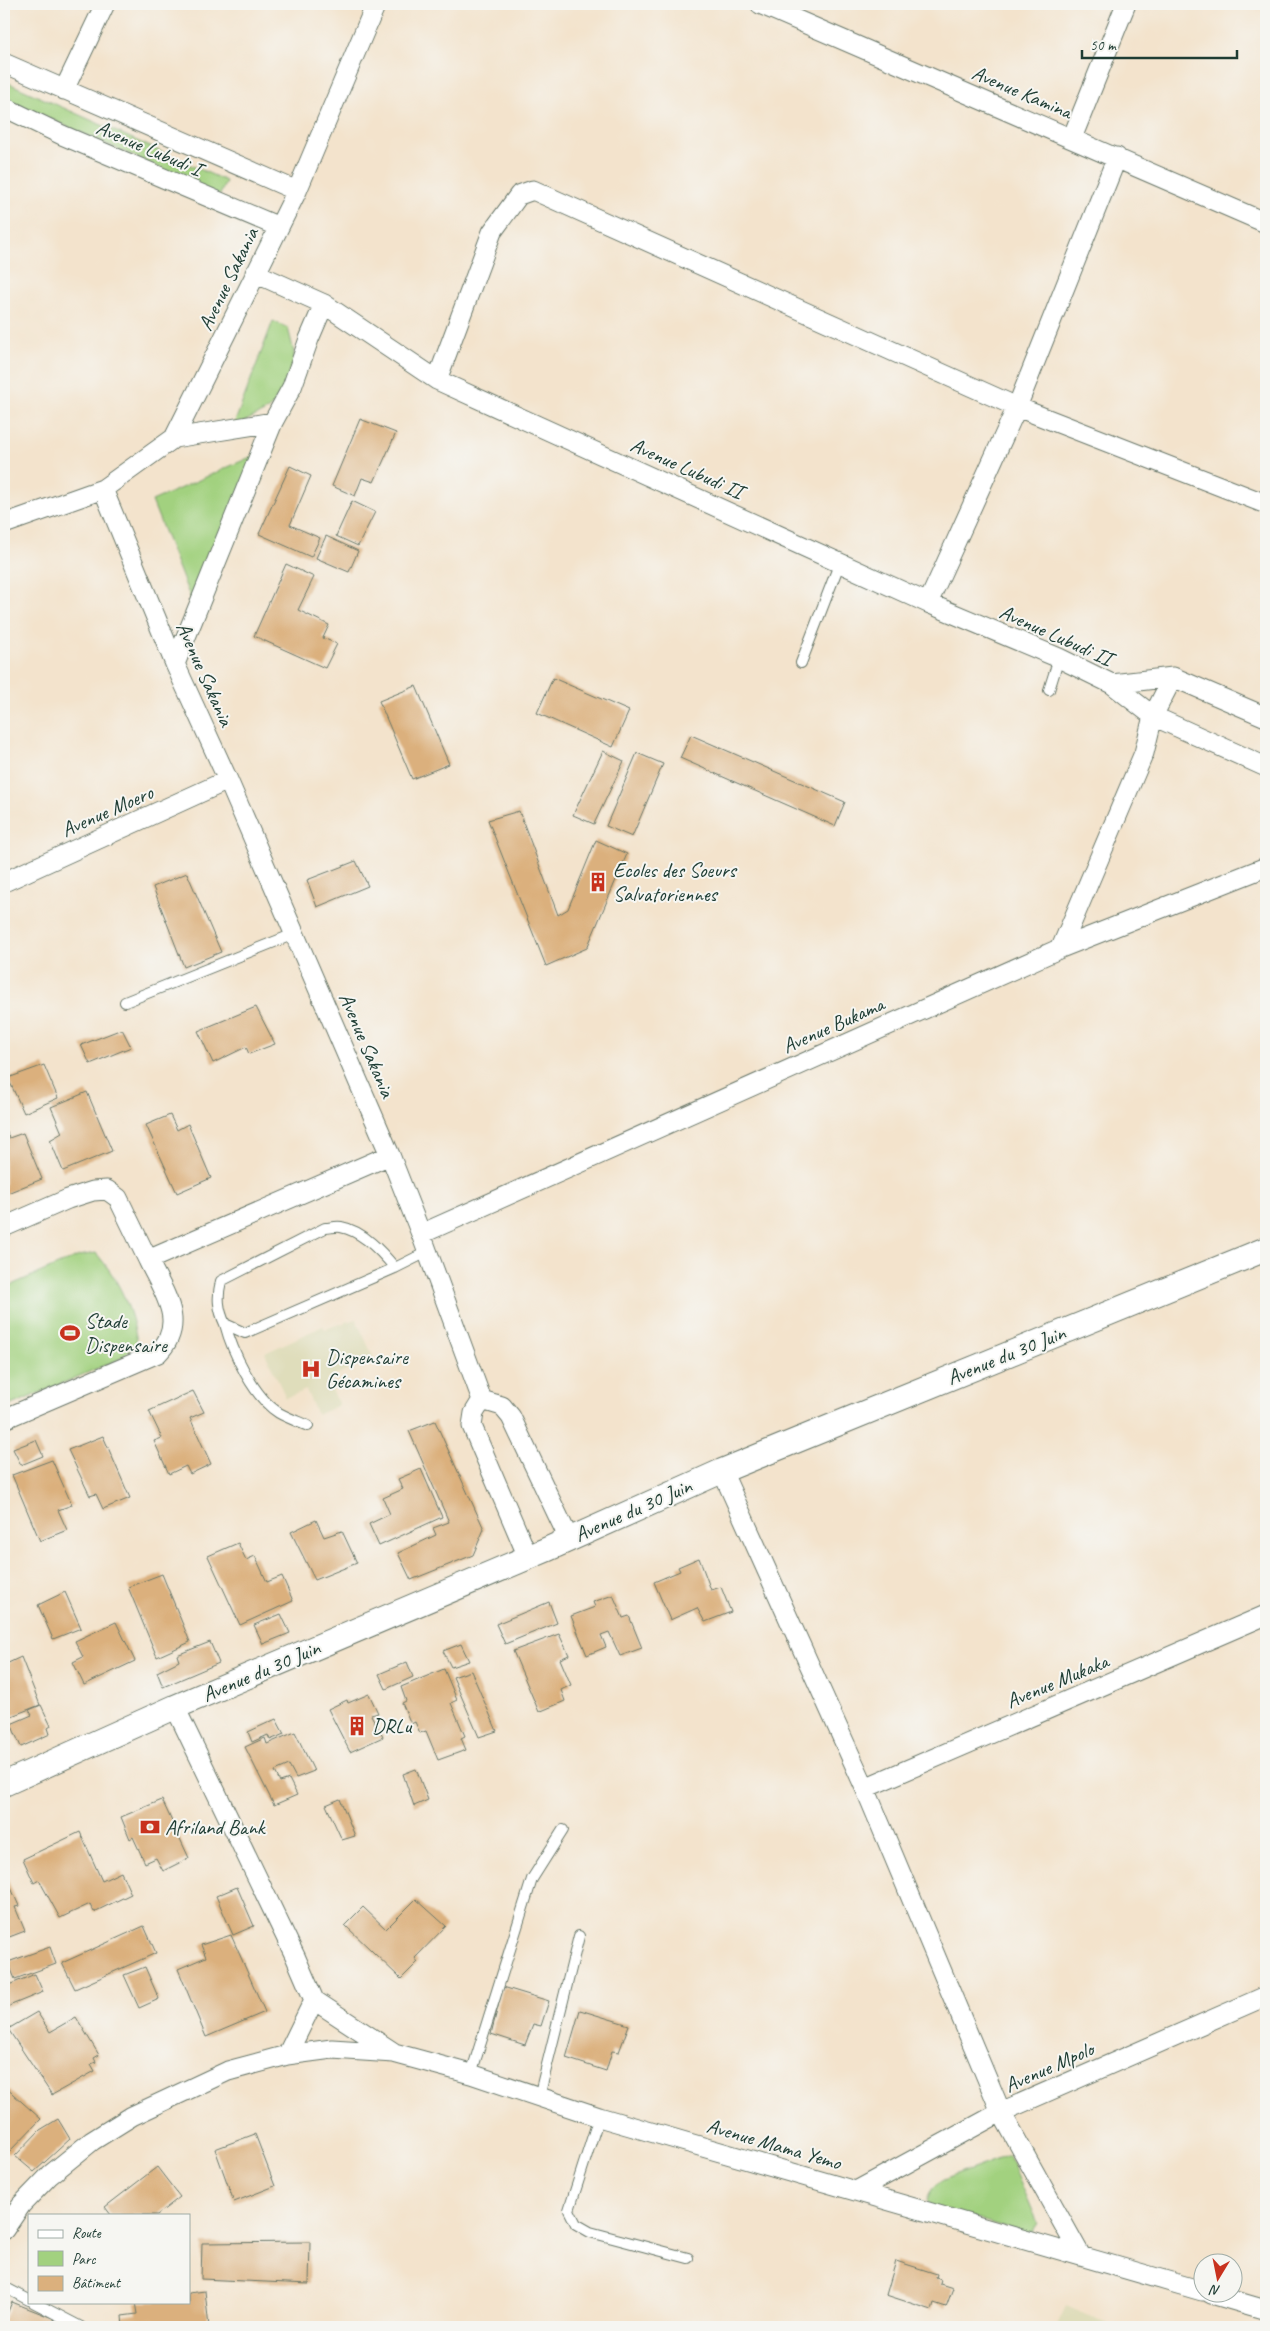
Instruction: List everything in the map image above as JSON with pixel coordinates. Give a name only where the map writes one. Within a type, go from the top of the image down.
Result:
[{"type":"street","points":[[64,90],[105,4]]},
{"type":"street","name":"Avenue Sakania","points":[[376,4],[297,191],[255,273],[196,398],[174,438],[103,490],[175,664],[228,780],[390,1155],[482,1400]]},
{"type":"street","name":"Avenue Kamina","points":[[760,4],[1266,223]]},
{"type":"street","points":[[1072,138],[1126,4]]},
{"type":"street","points":[[4,63],[297,191]]},
{"type":"street","name":"Avenue Lubudi I","points":[[4,107],[62,135],[278,227]]},
{"type":"street","points":[[928,603],[1017,407],[1117,158]]},
{"type":"street","points":[[437,380],[492,232],[519,195],[533,190],[1017,407],[1266,504]]},
{"type":"street","name":"Avenue Lubudi II","points":[[255,273],[324,304],[437,380],[928,603],[1059,658],[1112,684],[1153,716],[1266,768]]},
{"type":"street","points":[[175,664],[274,422],[292,387],[324,304]]},
{"type":"street","points":[[174,438],[274,422]]},
{"type":"street","points":[[4,524],[103,490]]},
{"type":"street","points":[[1060,948],[1144,752],[1153,716],[1173,677]]},
{"type":"street","points":[[1112,684],[1173,677],[1266,718]]},
{"type":"street","name":"Avenue Moero","points":[[4,882],[228,780]]},
{"type":"street","name":"Avenue Bukama","points":[[421,1234],[1060,948],[1266,867]]},
{"type":"street","points":[[148,1260],[390,1155]]},
{"type":"street","points":[[4,1227],[68,1199],[93,1191],[107,1190],[118,1198],[174,1316],[171,1336],[158,1353],[4,1419]]},
{"type":"street","name":"Avenue du 30 Juin","points":[[4,1784],[175,1707],[528,1557],[722,1471],[1266,1248]]},
{"type":"street","points":[[528,1557],[472,1426],[474,1413],[482,1400],[502,1406],[510,1417],[569,1539]]},
{"type":"street","points":[[722,1471],[865,1788],[1001,2112],[1080,2254]]},
{"type":"street","name":"Avenue Mukaka","points":[[865,1788],[1266,1615]]},
{"type":"street","points":[[175,1707],[295,1956],[314,2000],[394,2053]]},
{"type":"street","name":"Avenue Mpolo","points":[[856,2190],[1001,2112],[1266,1996]]},
{"type":"street","points":[[287,2055],[314,2000]]},
{"type":"street","name":"Avenue Mama Yemo","points":[[4,2230],[21,2205],[50,2175],[92,2140],[132,2116],[228,2071],[287,2055],[332,2049],[394,2053],[471,2074],[599,2117],[1080,2254],[1192,2288]]},
{"type":"street","points":[[1242,2303],[1266,2310]]},
{"type":"lane","points":[[801,663],[840,562]]},
{"type":"lane","points":[[1049,690],[1059,658]]},
{"type":"lane","points":[[125,1002],[294,934]]},
{"type":"lane","points":[[308,1426],[278,1412],[258,1392],[231,1347],[225,1324],[219,1312],[218,1294],[221,1281],[325,1228],[341,1227],[357,1234],[372,1243],[395,1268]]},
{"type":"lane","points":[[225,1324],[245,1332],[257,1329],[427,1252]]},
{"type":"lane","points":[[471,2074],[532,1878],[563,1830]]},
{"type":"lane","points":[[539,2097],[579,1936]]},
{"type":"lane","points":[[599,2117],[569,2210],[576,2224],[590,2232],[688,2258]]},
{"type":"lane","points":[[4,2287],[28,2299]]},
{"type":"lane","points":[[36,2304],[81,2327]]},
{"type":"shaded area","name":"Dispensaire Gécamines","points":[[356,1319],[374,1359],[327,1379],[339,1405],[317,1415],[306,1390],[286,1398],[265,1353],[323,1326],[325,1329]]},
{"type":"shaded area","points":[[1066,2306],[1116,2327],[1056,2327]]},
{"type":"green space","points":[[4,81],[226,181],[220,195],[4,98]]},
{"type":"green space","points":[[273,321],[288,328],[294,352],[294,364],[281,399],[264,412],[233,427]]},
{"type":"green space","points":[[255,455],[192,602],[152,501]]},
{"type":"green space","name":"Stade Dispensaire","points":[[96,1253],[118,1284],[132,1319],[137,1343],[122,1358],[4,1408],[4,1288],[79,1256]]},
{"type":"green space","points":[[1009,2155],[1038,2223],[1031,2234],[933,2207],[927,2201],[932,2189],[943,2180]]},
{"type":"building","points":[[360,419],[396,433],[374,482],[362,478],[355,496],[332,486]]},
{"type":"building","points":[[290,466],[311,476],[290,525],[320,538],[311,557],[259,534]]},
{"type":"building","points":[[352,501],[375,512],[358,546],[336,536]]},
{"type":"building","points":[[326,536],[358,551],[349,572],[316,558]]},
{"type":"building","points":[[286,564],[314,577],[298,610],[329,625],[323,638],[337,644],[325,668],[254,636]]},
{"type":"building","points":[[553,678],[629,711],[613,747],[537,713]]},
{"type":"building","points":[[416,686],[449,764],[412,779],[379,701]]},
{"type":"building","points":[[691,735],[845,802],[835,826],[680,758]]},
{"type":"building","name":"Ecoles des Soeurs Salvatoriennes","points":[[603,751],[624,761],[594,824],[573,815]]},
{"type":"building","name":"Ecoles des Soeurs Salvatoriennes","points":[[637,753],[663,764],[632,837],[606,826]]},
{"type":"building","name":"Ecoles des Soeurs Salvatoriennes","points":[[519,811],[558,915],[568,909],[596,840],[627,854],[587,948],[546,966],[488,820]]},
{"type":"building","points":[[356,861],[368,886],[317,907],[307,880]]},
{"type":"building","points":[[187,873],[221,952],[184,967],[153,887]]},
{"type":"building","points":[[256,1007],[275,1044],[249,1054],[246,1047],[213,1063],[198,1031]]},
{"type":"building","points":[[122,1029],[131,1047],[90,1064],[81,1045]]},
{"type":"building","points":[[44,1065],[58,1098],[24,1113],[8,1078]]},
{"type":"building","points":[[87,1092],[112,1151],[63,1171],[50,1140],[62,1133],[51,1107]]},
{"type":"building","points":[[170,1115],[177,1130],[188,1124],[211,1178],[177,1193],[146,1125]]},
{"type":"building","points":[[4,1125],[9,1138],[23,1133],[42,1179],[5,1194]]},
{"type":"building","points":[[193,1391],[204,1412],[190,1418],[211,1464],[190,1474],[186,1466],[169,1474],[154,1441],[162,1438],[149,1411]]},
{"type":"building","points":[[435,1421],[484,1529],[473,1555],[411,1580],[398,1553],[436,1535],[433,1528],[449,1522],[409,1431]]},
{"type":"building","points":[[103,1436],[130,1498],[103,1509],[96,1494],[90,1496],[68,1450]]},
{"type":"building","points":[[36,1440],[43,1456],[21,1465],[13,1449]]},
{"type":"building","points":[[52,1460],[72,1505],[58,1510],[67,1530],[40,1541],[12,1475]]},
{"type":"building","points":[[421,1469],[442,1517],[379,1546],[369,1524],[390,1514],[383,1498],[403,1489],[398,1479]]},
{"type":"building","points":[[316,1520],[324,1537],[342,1531],[357,1563],[315,1580],[291,1532]]},
{"type":"building","points":[[238,1543],[246,1560],[255,1556],[267,1582],[282,1576],[293,1601],[240,1625],[208,1556]]},
{"type":"building","points":[[699,1558],[711,1590],[721,1587],[731,1612],[705,1622],[697,1608],[670,1620],[654,1582],[680,1571],[678,1567]]},
{"type":"building","points":[[162,1574],[190,1642],[157,1657],[128,1587]]},
{"type":"building","points":[[65,1592],[81,1628],[53,1639],[38,1605]]},
{"type":"building","points":[[613,1595],[623,1618],[629,1616],[642,1648],[620,1656],[609,1632],[601,1635],[606,1647],[587,1655],[571,1616],[595,1607],[593,1602]]},
{"type":"building","points":[[549,1602],[557,1623],[505,1644],[496,1624]]},
{"type":"building","points":[[281,1614],[290,1633],[263,1644],[254,1625]]},
{"type":"building","points":[[116,1622],[135,1661],[84,1685],[73,1662],[83,1657],[75,1641]]},
{"type":"building","points":[[559,1634],[569,1655],[560,1659],[571,1685],[561,1690],[565,1701],[539,1712],[513,1651]]},
{"type":"building","points":[[210,1642],[219,1663],[163,1687],[157,1672],[179,1661],[177,1655]]},
{"type":"building","points":[[461,1644],[469,1661],[451,1667],[443,1651]]},
{"type":"building","points":[[21,1657],[40,1705],[9,1717],[4,1706],[4,1665]]},
{"type":"building","points":[[407,1662],[413,1677],[386,1689],[379,1674]]},
{"type":"building","points":[[444,1669],[457,1700],[451,1703],[465,1736],[461,1738],[466,1750],[438,1760],[426,1731],[420,1733],[415,1722],[411,1724],[402,1703],[406,1701],[401,1687]]},
{"type":"building","points":[[471,1671],[497,1731],[479,1737],[453,1677]]},
{"type":"building","name":"DRLu","points":[[369,1694],[378,1713],[371,1715],[383,1737],[350,1752],[328,1709],[347,1700],[348,1703]]},
{"type":"building","points":[[41,1705],[51,1726],[48,1728],[50,1734],[21,1747],[11,1724],[32,1715],[29,1710]]},
{"type":"building","points":[[276,1719],[284,1734],[270,1740],[268,1735],[252,1742],[248,1732]]},
{"type":"building","points":[[295,1732],[314,1771],[296,1778],[289,1765],[275,1771],[280,1782],[289,1779],[297,1795],[274,1805],[245,1747],[265,1738],[267,1744]]},
{"type":"building","points":[[416,1769],[428,1800],[414,1806],[403,1774]]},
{"type":"building","points":[[340,1799],[355,1836],[342,1840],[326,1805]]},
{"type":"building","name":"Afriland Bank","points":[[162,1800],[189,1858],[163,1871],[156,1858],[145,1863],[133,1837],[130,1839],[121,1817]]},
{"type":"building","points":[[80,1832],[102,1881],[121,1872],[131,1894],[94,1912],[90,1904],[60,1918],[39,1880],[34,1883],[23,1859]]},
{"type":"building","points":[[4,1872],[19,1906],[15,1907],[25,1931],[4,1939]]},
{"type":"building","points":[[237,1887],[254,1926],[233,1935],[216,1896]]},
{"type":"building","points":[[416,1899],[446,1926],[415,1958],[418,1962],[401,1979],[345,1925],[363,1907],[386,1929]]},
{"type":"building","points":[[144,1926],[156,1953],[75,1989],[62,1963]]},
{"type":"building","points":[[231,1935],[265,2012],[206,2037],[178,1969],[206,1957],[201,1945]]},
{"type":"building","points":[[50,1947],[56,1964],[15,1979],[8,1962]]},
{"type":"building","points":[[145,1967],[159,1999],[139,2008],[124,1975]]},
{"type":"building","points":[[35,1974],[43,1992],[4,2008],[4,1987]]},
{"type":"building","points":[[503,1987],[549,2001],[541,2026],[533,2024],[525,2045],[491,2034]]},
{"type":"building","points":[[580,2010],[629,2025],[619,2052],[612,2051],[606,2071],[566,2058]]},
{"type":"building","points":[[37,2012],[50,2032],[76,2017],[99,2055],[94,2058],[96,2062],[91,2064],[95,2071],[52,2095],[8,2029]]},
{"type":"building","points":[[4,2086],[41,2119],[8,2153],[4,2149]]},
{"type":"building","points":[[58,2119],[70,2139],[34,2172],[15,2156],[40,2130]]},
{"type":"building","points":[[255,2134],[275,2186],[234,2202],[215,2149]]},
{"type":"building","points":[[157,2167],[180,2197],[158,2214],[110,2214],[105,2207]]},
{"type":"building","points":[[310,2242],[309,2284],[201,2279],[202,2243]]},
{"type":"building","points":[[896,2261],[937,2274],[936,2278],[941,2280],[940,2284],[953,2288],[946,2307],[934,2303],[932,2310],[886,2295]]},
{"type":"building","points":[[205,2291],[209,2327],[123,2327],[122,2316],[137,2314],[135,2304],[190,2304],[190,2293]]},
{"type":"building","points":[[12,2302],[55,2319],[52,2327],[4,2327],[4,2321]]},
{"type":"building","points":[[258,2323],[298,2324],[298,2327],[257,2327]]},
{"type":"place","name":"Ecoles des Soeurs Salvatoriennes","points":[[598,882]]},
{"type":"place","name":"Stade Dispensaire","points":[[70,1333]]},
{"type":"place","name":"Dispensaire Gécamines","points":[[311,1369]]},
{"type":"place","name":"DRLu","points":[[357,1726]]},
{"type":"place","name":"Afriland Bank","points":[[150,1827]]}]
